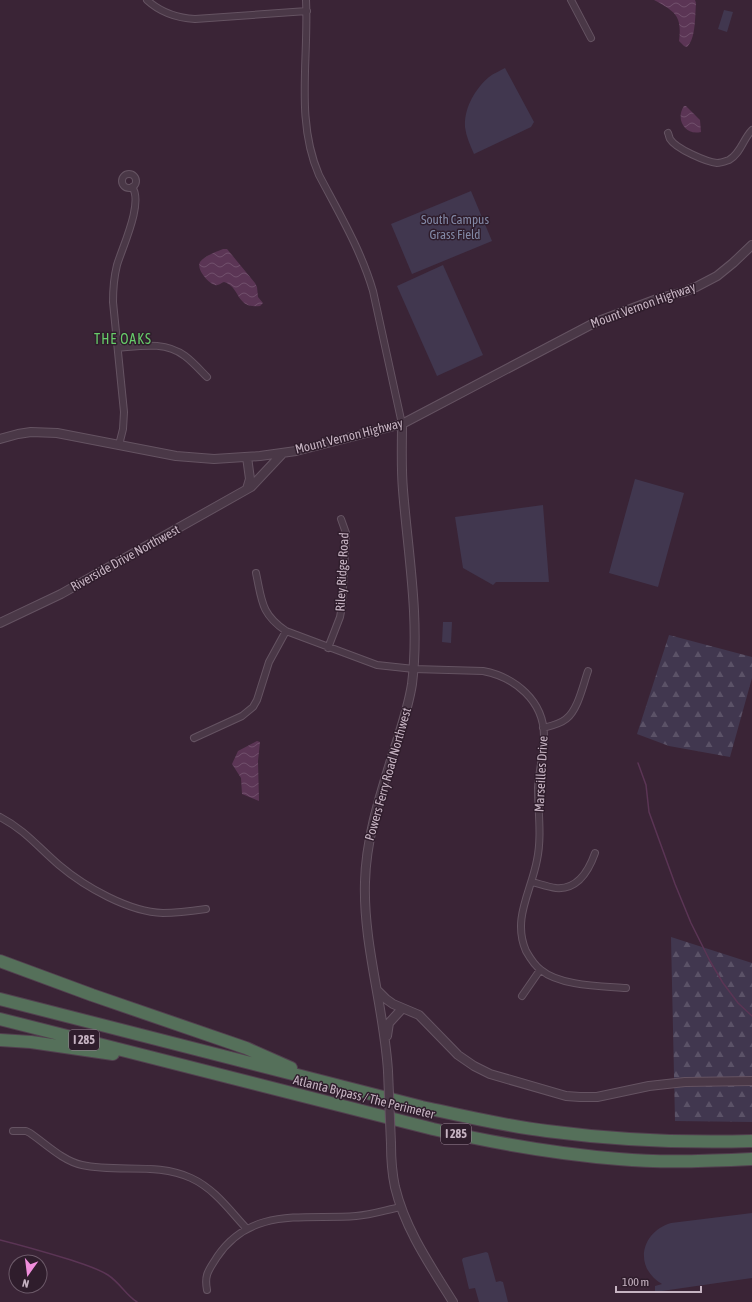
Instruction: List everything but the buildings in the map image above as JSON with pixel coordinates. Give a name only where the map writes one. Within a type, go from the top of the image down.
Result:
[{"type":"highway","points":[[0,961],[92,996],[246,1048],[282,1063],[309,1078]]},
{"type":"highway","name":"Atlanta Bypass / The Perimeter","points":[[0,999],[422,1107],[481,1120],[546,1131],[616,1139],[721,1142],[752,1141]]},
{"type":"highway","name":"Atlanta Bypass / The Perimeter","points":[[0,1018],[433,1129],[515,1145],[619,1159],[695,1162],[752,1159]]},
{"type":"highway","points":[[0,1040],[31,1042],[168,1062]]},
{"type":"street","points":[[147,0],[162,10],[186,18],[307,11]]},
{"type":"street","points":[[306,0],[305,117],[309,146],[319,176],[360,255],[369,277],[402,424]]},
{"type":"street","points":[[572,0],[591,38]]},
{"type":"street","points":[[668,133],[670,139],[676,145],[706,161],[719,163],[736,155],[748,134],[752,130]]},
{"type":"street","points":[[120,445],[124,412],[113,302],[117,264],[134,215],[136,197],[135,190],[132,187]]},
{"type":"street","name":"Mount Vernon Highway","points":[[0,439],[18,434],[44,432],[57,433],[191,458],[214,459],[283,453],[402,424],[596,322],[643,304],[696,287],[717,276],[734,263],[752,245]]},
{"type":"street","points":[[118,348],[153,345],[168,347],[184,355],[207,378]]},
{"type":"street","name":"Powers Ferry Road Northwest","points":[[386,1047],[366,919],[365,883],[367,850],[382,791],[407,710],[414,669],[414,609],[403,489],[402,424]]},
{"type":"street","name":"Riverside Drive Northwest","points":[[0,623],[61,594],[251,487],[283,453]]},
{"type":"street","points":[[247,457],[250,479],[247,489]]},
{"type":"street","name":"Riley Ridge Road","points":[[328,648],[340,617],[342,606],[346,533],[342,518]]},
{"type":"street","points":[[194,738],[242,716],[253,707],[257,700],[269,662],[286,632],[274,623],[265,611],[256,573]]},
{"type":"street","name":"Marseilles Drive","points":[[286,632],[377,665],[414,669],[483,671],[505,677],[519,686],[531,699],[539,713],[543,728],[544,743],[539,773],[540,845],[532,882],[522,913],[521,933],[523,944],[528,954],[540,970]]},
{"type":"street","points":[[543,728],[561,722],[571,714],[575,708],[588,671]]},
{"type":"street","points":[[0,817],[27,834],[59,864],[82,882],[95,890],[126,904],[146,911],[163,913],[206,909]]},
{"type":"street","points":[[532,882],[557,888],[571,885],[586,873],[595,853]]},
{"type":"street","points":[[522,996],[540,970],[550,977],[565,981],[626,988]]},
{"type":"street","points":[[377,990],[393,1004],[419,1015],[458,1055],[474,1066],[490,1074],[566,1096],[597,1097],[649,1086],[685,1082],[752,1081]]},
{"type":"street","points":[[400,1011],[389,1023],[386,1047],[392,1167],[401,1207],[410,1229],[453,1302]]},
{"type":"street","points":[[381,1012],[412,1012]]},
{"type":"street","points":[[13,1131],[26,1131],[63,1157],[81,1165],[97,1168],[164,1170],[190,1178],[203,1184],[215,1194],[247,1229]]},
{"type":"street","points":[[207,1290],[205,1280],[207,1272],[221,1251],[233,1239],[247,1229],[263,1222],[279,1218],[356,1216],[401,1207]]},
{"type":"green space","points":[[724,10],[733,12],[727,32],[718,29]]},
{"type":"green space","points":[[505,68],[534,122],[531,127],[474,154],[467,137],[465,127],[468,106],[479,87],[491,76]]},
{"type":"green space","name":"South Campus Grass Field","points":[[471,191],[492,241],[412,274],[391,224]]},
{"type":"green space","points":[[443,265],[483,355],[437,376],[397,286]]},
{"type":"green space","points":[[635,479],[684,493],[658,587],[609,573]]},
{"type":"green space","points":[[543,505],[549,582],[496,582],[493,585],[463,568],[455,517]]},
{"type":"green space","points":[[443,622],[452,622],[451,643],[442,642]]},
{"type":"green space","points":[[669,635],[752,657],[752,678],[730,757],[669,746],[637,734]]},
{"type":"green space","points":[[671,937],[752,963],[752,1122],[675,1121]]},
{"type":"green space","points":[[752,1213],[752,1278],[655,1292],[655,1286],[662,1284],[653,1277],[647,1269],[644,1260],[644,1250],[647,1242],[653,1234],[671,1223]]},
{"type":"green space","points":[[486,1252],[488,1253],[496,1282],[503,1282],[508,1302],[479,1302],[475,1288],[469,1289],[462,1260],[463,1258]]},
{"type":"water","points":[[654,0],[695,0],[694,33],[687,47],[679,41],[680,33],[676,16],[668,8]]},
{"type":"water","points":[[684,106],[686,106],[700,120],[701,132],[695,133],[686,129],[683,125],[681,121],[681,111]]},
{"type":"water","points":[[223,249],[227,249],[255,283],[258,297],[263,303],[260,306],[246,304],[229,285],[224,282],[218,285],[212,284],[201,272],[199,265],[200,262],[207,256]]},
{"type":"water","points":[[257,741],[260,742],[258,761],[259,801],[242,794],[241,778],[232,764],[238,751]]},
{"type":"waterway","points":[[638,763],[646,785],[649,812],[691,923],[723,983],[738,1003],[752,1016]]},
{"type":"waterway","points":[[0,1240],[71,1260],[99,1270],[112,1278],[137,1302]]},
{"type":"district","name":"THE OAKS","points":[[123,339]]}]
